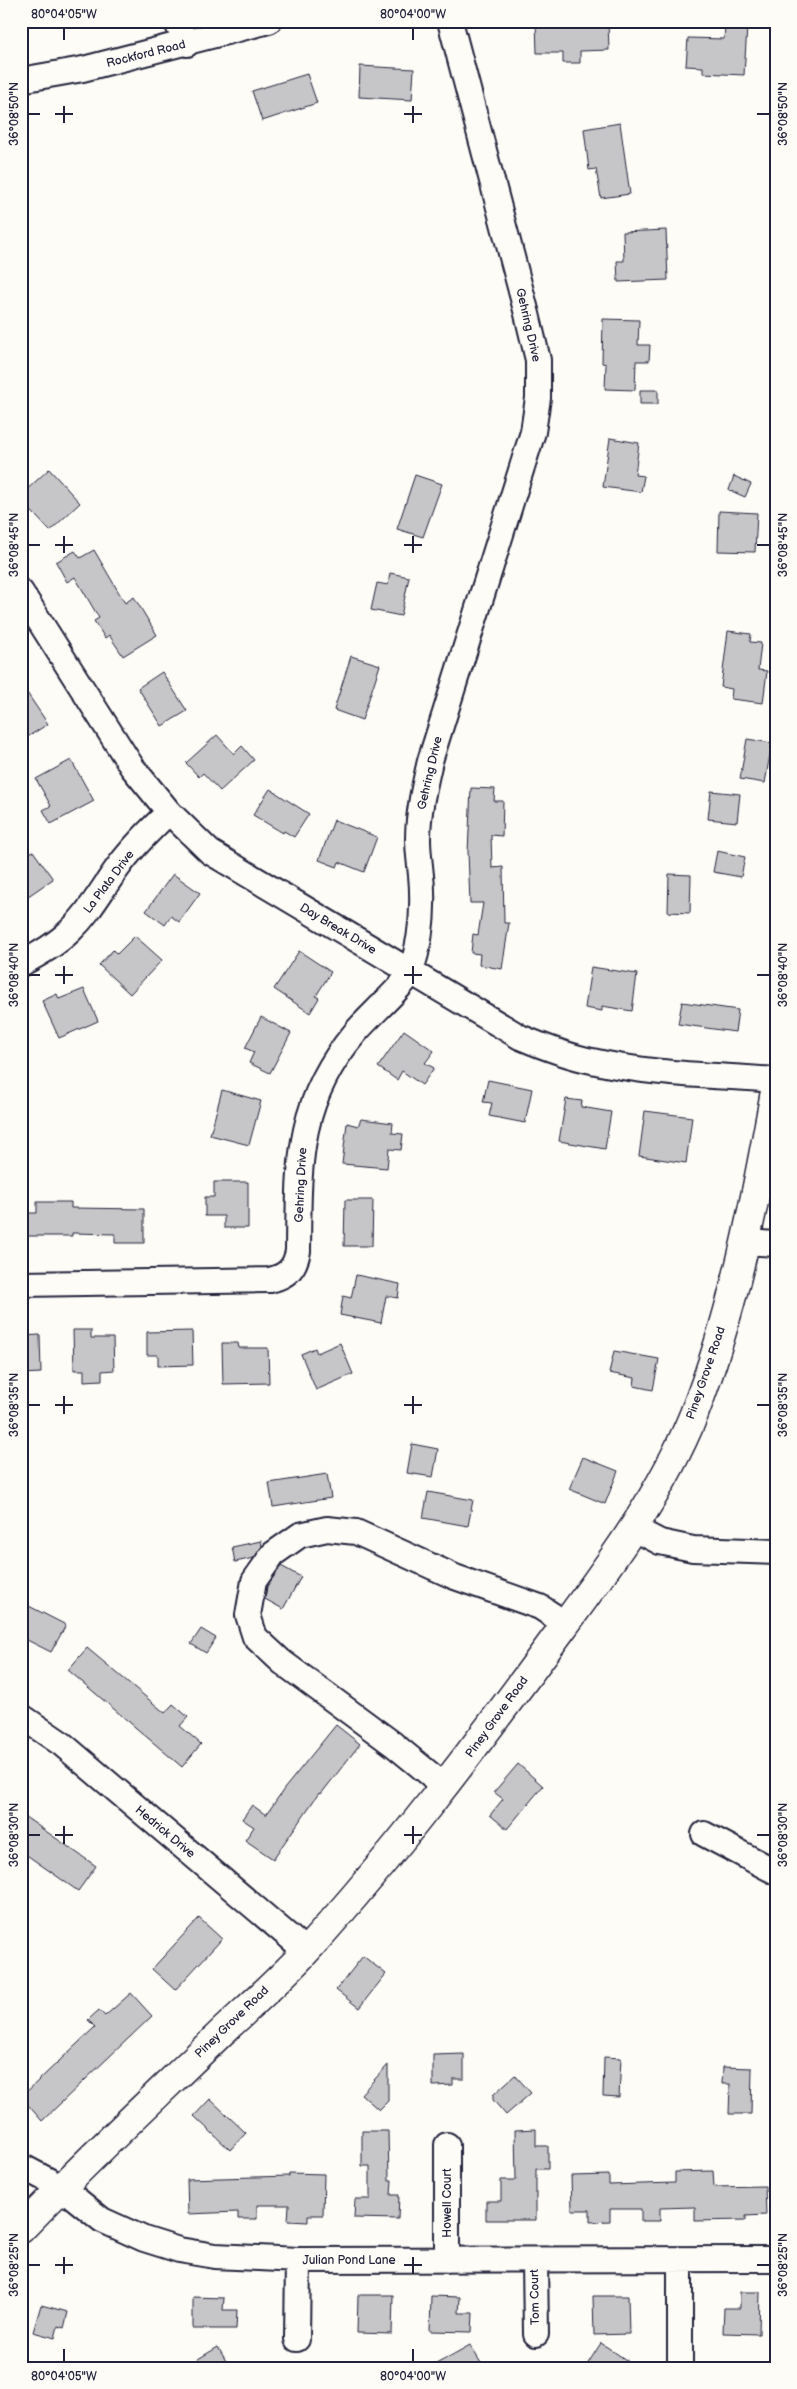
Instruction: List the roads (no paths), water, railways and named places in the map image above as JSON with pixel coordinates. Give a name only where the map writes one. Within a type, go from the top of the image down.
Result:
[{"type":"main road","name":"Piney Grove Road","points":[[21,2229],[61,2187],[306,1951],[443,1788],[566,1624],[633,1528],[666,1473],[693,1415],[714,1357],[746,1242],[776,1086]]},
{"type":"street","points":[[176,21],[187,44]]},
{"type":"street","name":"Rockford Road","points":[[21,80],[83,69],[187,44],[269,21]]},
{"type":"street","name":"Gehring Drive","points":[[21,1284],[270,1280],[281,1278],[291,1270],[298,1251],[300,1164],[305,1131],[314,1100],[344,1046],[411,973],[421,917],[422,893],[418,839],[420,804],[430,761],[533,432],[538,398],[538,360],[450,21]]},
{"type":"street","name":"Day Break Drive","points":[[21,592],[132,767],[169,812],[210,852],[520,1037],[561,1053],[594,1062],[647,1069],[776,1080]]},
{"type":"street","name":"La Plata Drive","points":[[21,964],[49,948],[71,930],[93,906],[121,863],[144,836],[169,812]]},
{"type":"street","points":[[746,1242],[776,1244]]},
{"type":"street","points":[[633,1528],[660,1542],[693,1549],[776,1552]]},
{"type":"street","points":[[443,1788],[431,1775],[393,1744],[282,1662],[255,1637],[248,1615],[254,1581],[273,1554],[300,1535],[327,1529],[356,1532],[456,1577],[540,1607],[566,1624]]},
{"type":"street","name":"Hedrick Drive","points":[[21,1716],[62,1744],[306,1951]]},
{"type":"street","points":[[704,1834],[776,1872]]},
{"type":"street","name":"Howell Court","points":[[447,2146],[447,2260]]},
{"type":"street","name":"Julian Pond Lane","points":[[21,2166],[61,2187],[102,2220],[144,2239],[179,2250],[215,2256],[298,2260],[776,2259]]},
{"type":"street","points":[[297,2339],[298,2260]]},
{"type":"street","name":"Tom Court","points":[[535,2260],[536,2334]]},
{"type":"street","points":[[680,2260],[680,2368]]}]
